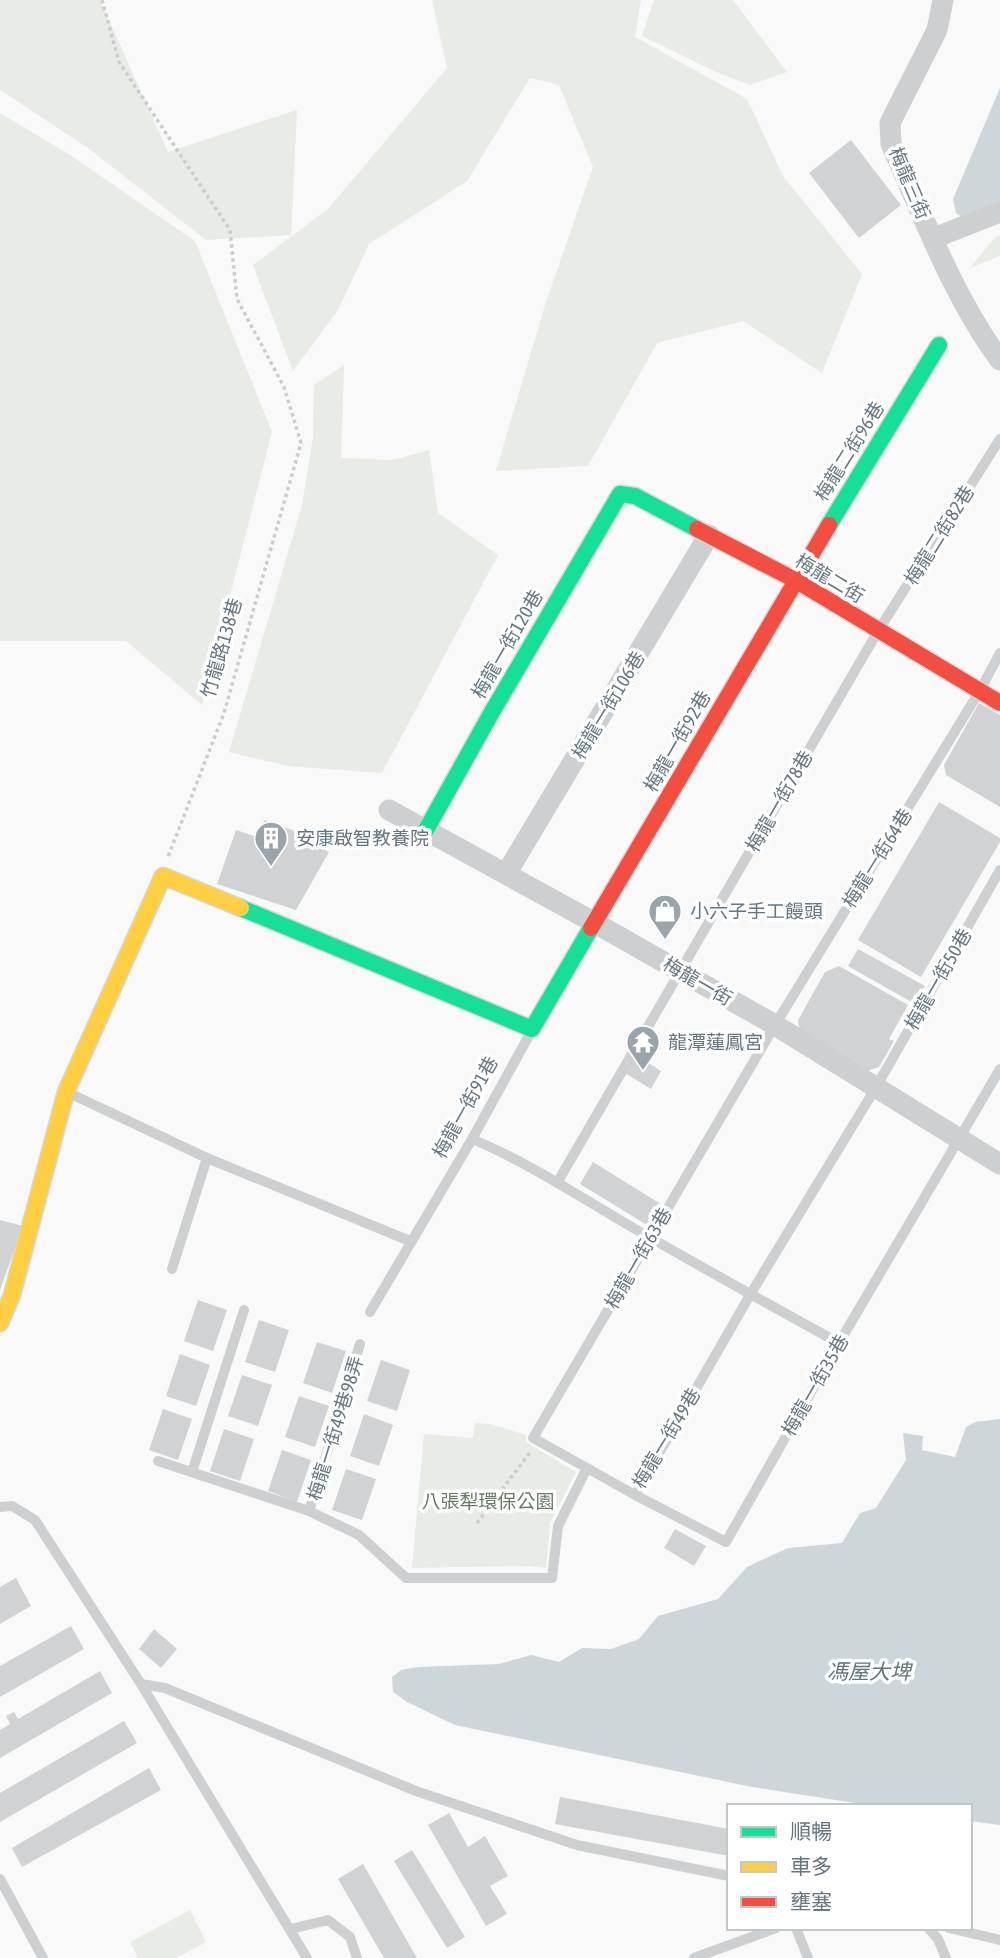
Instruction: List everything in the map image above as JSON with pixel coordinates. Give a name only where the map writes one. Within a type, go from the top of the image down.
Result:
[{"type":"street","name":"梅龍三街","points":[[943,0],[937,30],[890,123],[891,144],[957,289],[984,338],[1000,360]]},
{"type":"street","points":[[934,238],[1000,212]]},
{"type":"street","name":"梅龍二街96巷","points":[[795,580],[939,345]]},
{"type":"street","name":"梅龍一街120巷","points":[[426,830],[620,494],[635,496]]},
{"type":"street","name":"梅龍二街","points":[[635,496],[795,580],[1000,704]]},
{"type":"street","name":"梅龍一街106巷","points":[[506,874],[709,535]]},
{"type":"street","name":"梅龍一街92巷","points":[[595,923],[795,580]]},
{"type":"street","name":"梅龍一街","points":[[389,810],[775,1025],[1000,1164]]},
{"type":"street","points":[[0,1323],[12,1295],[66,1092],[163,876],[532,1029]]},
{"type":"street","name":"梅龍一街91巷","points":[[532,1029],[595,923]]},
{"type":"lane","name":"梅龍二街82巷","points":[[878,631],[1000,439]]},
{"type":"lane","name":"梅龍一街78巷","points":[[557,1183],[878,631]]},
{"type":"lane","name":"梅龍一街64巷","points":[[775,1025],[979,692],[1000,653]]},
{"type":"lane","name":"梅龍一街50巷","points":[[875,1088],[1000,870]]},
{"type":"lane","name":"梅龍一街63巷","points":[[538,1441],[533,1438],[775,1025]]},
{"type":"lane","name":"梅龍一街91巷","points":[[370,1311],[472,1139],[532,1029]]},
{"type":"lane","name":"梅龍一街35巷","points":[[635,1495],[726,1542],[1000,1069]]},
{"type":"lane","name":"梅龍一街49巷","points":[[587,1468],[635,1495],[750,1294],[875,1088]]},
{"type":"lane","points":[[66,1092],[207,1158],[410,1241]]},
{"type":"lane","points":[[472,1139],[557,1183],[839,1343]]},
{"type":"lane","points":[[172,1269],[207,1158]]},
{"type":"lane","points":[[192,1472],[244,1310]]},
{"type":"lane","name":"梅龍一街49巷98弄","points":[[309,1511],[360,1344]]},
{"type":"lane","points":[[158,1461],[309,1511],[359,1535],[407,1578],[552,1578],[558,1526],[587,1468],[538,1441]]},
{"type":"lane","points":[[0,1507],[12,1506],[34,1520],[141,1684],[307,1958]]},
{"type":"lane","points":[[141,1684],[164,1688],[416,1791],[577,1845],[727,1876]]},
{"type":"lane","points":[[0,1879],[43,1958]]},
{"type":"lane","points":[[291,1929],[328,1920],[350,1937],[357,1958]]},
{"type":"lane","points":[[694,1958],[771,1930]]},
{"type":"lane","points":[[797,1930],[808,1958]]},
{"type":"lane","points":[[930,1930],[938,1939],[946,1958]]},
{"type":"lane","points":[[958,1930],[1000,1940]]},
{"type":"path","name":"竹龍路138巷","points":[[102,0],[119,62],[230,230],[237,299],[284,387],[301,443],[224,713],[163,876]]},
{"type":"path","points":[[477,1523],[538,1441]]},
{"type":"green space","points":[[0,0],[100,0],[168,152],[297,110],[291,235],[206,240],[88,148],[0,90]]},
{"type":"green space","points":[[432,0],[641,0],[635,37],[747,99],[783,176],[862,274],[822,373],[743,321],[657,343],[588,466],[496,471],[545,305],[593,167],[559,85],[530,78],[467,181],[369,244],[338,310],[293,371],[253,265],[328,209],[447,68]]},
{"type":"green space","points":[[654,0],[733,0],[787,72],[750,85],[716,72],[642,36]]},
{"type":"green space","points":[[0,113],[70,155],[195,241],[272,432],[202,705],[126,641],[0,641]]},
{"type":"green space","points":[[1000,235],[1000,256],[970,268],[995,237]]},
{"type":"green space","points":[[344,365],[341,458],[393,460],[429,450],[438,513],[498,555],[382,773],[288,766],[229,752],[302,505],[313,437],[314,385]]},
{"type":"green space","name":"八張犁環保公園","points":[[475,1423],[490,1424],[526,1435],[526,1442],[576,1472],[550,1523],[546,1568],[412,1568],[424,1434],[473,1438]]},
{"type":"green space","points":[[190,1910],[206,1942],[176,1958],[138,1958],[130,1942]]},
{"type":"water","points":[[1000,88],[1000,205],[966,220],[956,213],[953,199]]},
{"type":"water","name":"馮屋大埤","points":[[1000,1419],[1000,1825],[972,1821],[972,1804],[861,1804],[752,1787],[455,1725],[407,1702],[393,1692],[392,1677],[401,1670],[499,1664],[531,1655],[559,1662],[582,1648],[611,1649],[639,1639],[658,1616],[718,1599],[747,1567],[788,1548],[842,1543],[860,1513],[876,1508],[906,1460],[903,1433],[923,1436],[922,1450],[955,1457],[966,1427],[975,1422]]},
{"type":"building","points":[[851,140],[901,205],[859,238],[809,173]]},
{"type":"building","points":[[979,703],[1000,715],[1000,807],[946,775],[944,765]]},
{"type":"building","points":[[939,802],[1000,838],[1000,842],[921,977],[858,940]]},
{"type":"building","name":"安康啟智教養院","points":[[265,820],[319,840],[320,847],[329,852],[296,910],[217,884],[236,830],[254,836]]},
{"type":"building","points":[[858,949],[925,986],[915,1004],[848,966]]},
{"type":"building","points":[[839,966],[908,1005],[889,1039],[894,1041],[879,1067],[867,1071],[800,1033],[798,1020],[825,972]]},
{"type":"building","name":"龍潭蓮鳳宮","points":[[636,1055],[661,1071],[651,1089],[625,1073]]},
{"type":"building","points":[[593,1162],[664,1206],[652,1228],[580,1184]]},
{"type":"building","points":[[0,1220],[23,1226],[0,1290]]},
{"type":"building","points":[[198,1300],[227,1310],[213,1351],[184,1341]]},
{"type":"building","points":[[259,1320],[289,1330],[275,1372],[245,1362]]},
{"type":"building","points":[[317,1342],[346,1351],[332,1393],[303,1383]]},
{"type":"building","points":[[180,1354],[210,1365],[196,1406],[166,1396]]},
{"type":"building","points":[[381,1360],[410,1370],[397,1411],[367,1401]]},
{"type":"building","points":[[242,1375],[272,1385],[258,1426],[228,1416]]},
{"type":"building","points":[[299,1396],[329,1406],[315,1447],[285,1437]]},
{"type":"building","points":[[163,1409],[192,1419],[178,1460],[149,1450]]},
{"type":"building","points":[[364,1414],[393,1425],[379,1466],[350,1456]]},
{"type":"building","points":[[224,1429],[254,1439],[240,1481],[210,1471]]},
{"type":"building","points":[[282,1450],[311,1460],[297,1502],[268,1491]]},
{"type":"building","points":[[346,1469],[376,1479],[362,1520],[332,1510]]},
{"type":"building","points":[[675,1529],[706,1546],[694,1566],[664,1548]]},
{"type":"building","points":[[16,1578],[31,1606],[0,1624],[0,1587]]},
{"type":"building","points":[[71,1626],[84,1649],[0,1697],[0,1666]]},
{"type":"building","points":[[154,1629],[177,1649],[161,1668],[139,1649]]},
{"type":"building","points":[[100,1671],[112,1693],[0,1758],[0,1730],[10,1724],[6,1716],[14,1712],[18,1719]]},
{"type":"building","points":[[124,1721],[137,1743],[0,1822],[0,1793]]},
{"type":"building","points":[[149,1768],[161,1790],[22,1867],[12,1848]]},
{"type":"building","points":[[560,1797],[727,1829],[727,1856],[555,1824]]},
{"type":"building","points":[[449,1813],[468,1847],[485,1836],[508,1876],[490,1886],[507,1914],[486,1926],[428,1825]]},
{"type":"building","points":[[412,1850],[465,1937],[447,1948],[394,1861]]},
{"type":"building","points":[[363,1864],[417,1958],[384,1958],[338,1879]]},
{"type":"traffic: fast","points":[[829,525],[939,345]]},
{"type":"traffic: fast","points":[[426,830],[620,494],[635,496],[697,529]]},
{"type":"traffic: fast","points":[[241,908],[532,1029],[591,928]]},
{"type":"traffic: slow","points":[[0,1323],[12,1295],[66,1092],[163,876],[241,908]]},
{"type":"traffic: jam","points":[[591,928],[829,525]]},
{"type":"traffic: jam","points":[[697,529],[795,580],[1000,703]]},
{"type":"place","name":"安康啟智教養院","points":[[271,868]]},
{"type":"place","name":"小六子手工饅頭","points":[[665,941]]},
{"type":"place","name":"龍潭蓮鳳宮","points":[[643,1072]]}]
